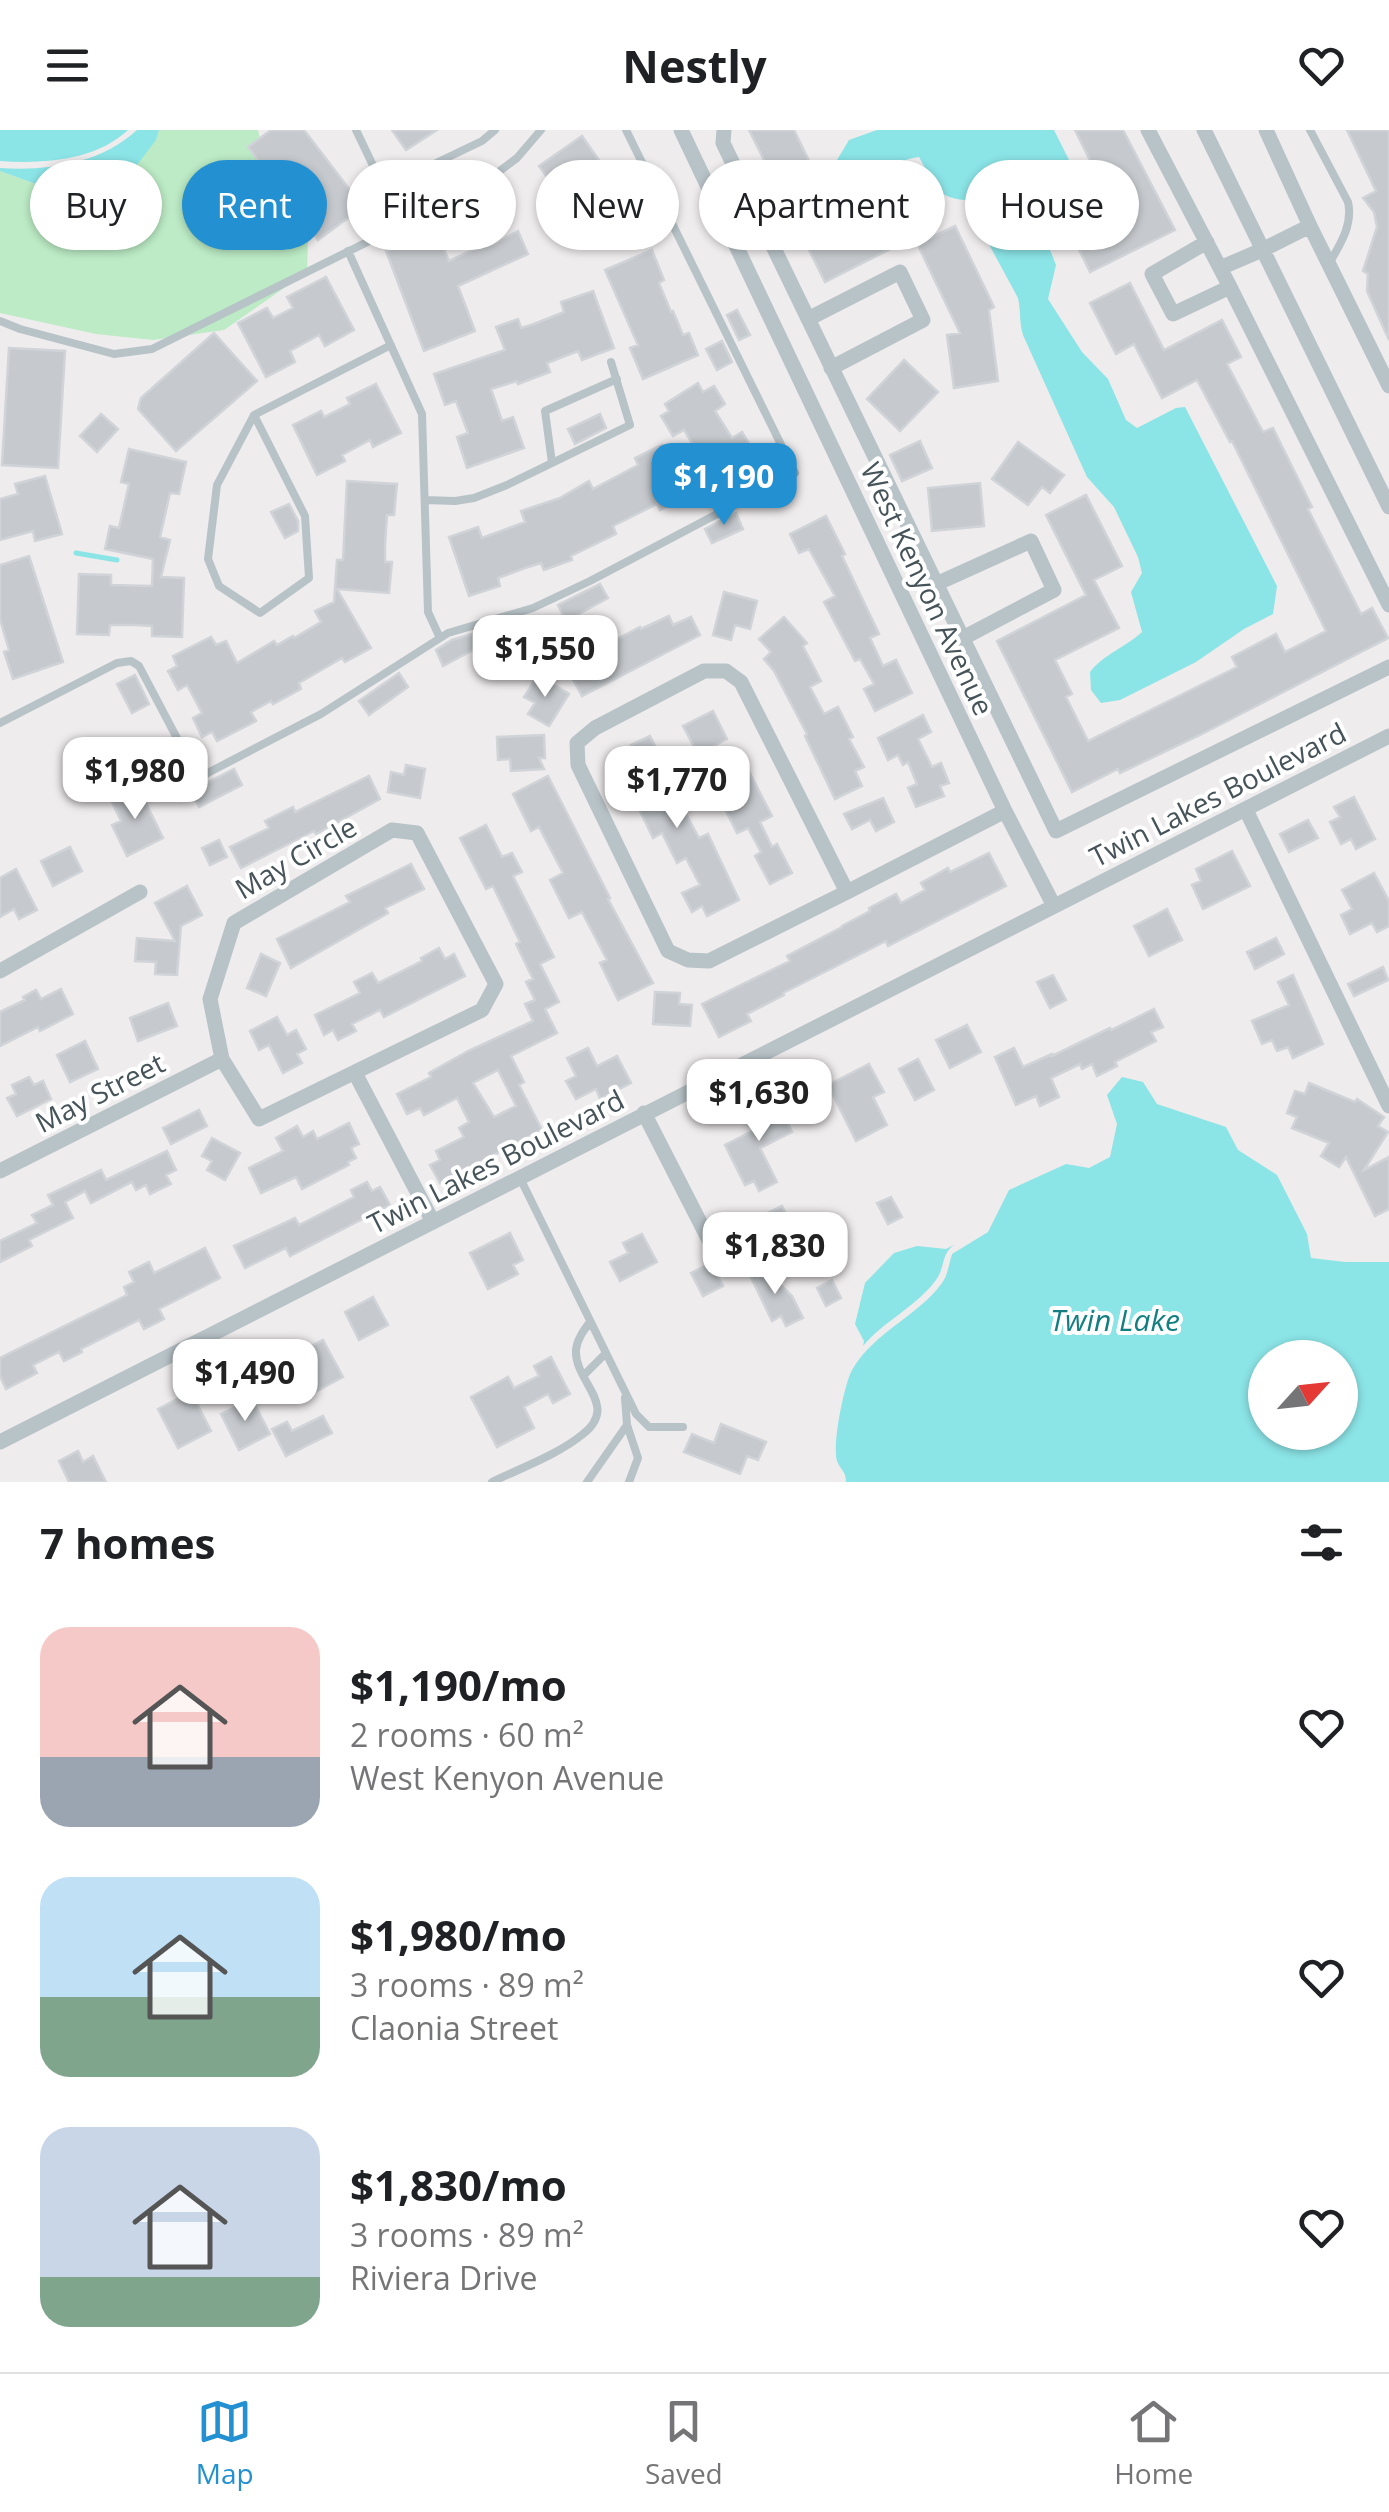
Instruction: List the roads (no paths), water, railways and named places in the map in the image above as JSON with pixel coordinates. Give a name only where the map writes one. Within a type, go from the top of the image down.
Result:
[{"type":"street","name":"West Kenyon Avenue","points":[[681,130],[1004,811],[1054,906]]},
{"type":"street","points":[[724,130],[723,144],[1056,831],[1389,667]]},
{"type":"street","points":[[1148,130],[1389,605]]},
{"type":"street","points":[[1204,130],[1389,507]]},
{"type":"street","points":[[1266,130],[1389,386]]},
{"type":"street","points":[[1220,268],[1310,226]]},
{"type":"street","points":[[1206,242],[1152,274],[1173,314],[1230,288]]},
{"type":"street","points":[[808,319],[900,272],[923,320],[831,368]]},
{"type":"street","points":[[936,584],[1030,541],[1054,590],[962,638]]},
{"type":"street","points":[[847,892],[741,682],[726,671],[704,671],[595,728],[577,742],[578,765],[668,952],[688,960],[709,960],[847,892],[1004,811]]},
{"type":"street","name":"Twin Lakes Boulevard","points":[[0,1442],[1389,736]]},
{"type":"street","points":[[1246,810],[1389,1106]]},
{"type":"street","name":"May Circle","points":[[392,830],[417,833],[496,984],[482,1010],[355,1073],[258,1119],[222,1060],[210,1000],[234,923],[392,830]]},
{"type":"street","points":[[0,971],[140,892]]},
{"type":"street","name":"May Street","points":[[0,1171],[222,1060]]},
{"type":"street","points":[[355,1073],[433,1222]]},
{"type":"street","points":[[644,1114],[710,1242]]},
{"type":"lane","points":[[356,130],[370,160]]},
{"type":"lane","points":[[442,160],[496,130]]},
{"type":"lane","points":[[514,160],[541,130]]},
{"type":"lane","points":[[0,723],[117,663],[132,661],[139,666],[198,778],[320,714],[448,633],[534,608],[795,473],[626,130]]},
{"type":"lane","points":[[1310,130],[1351,214],[1328,264]]},
{"type":"lane","points":[[0,320],[114,354],[152,349],[348,251],[422,414],[428,612],[440,638]]},
{"type":"lane","points":[[254,415],[305,516],[309,578],[260,613],[219,586],[208,559],[217,484],[254,415],[391,344]]},
{"type":"lane","points":[[425,500],[474,498],[630,425],[612,362]]},
{"type":"lane","points":[[552,463],[545,410],[616,378]]},
{"type":"lane","points":[[520,1178],[636,1414],[649,1427],[683,1427]]},
{"type":"lane","points":[[492,1482],[567,1445],[596,1420],[598,1406],[578,1364],[576,1349],[590,1322]]},
{"type":"lane","points":[[584,1375],[605,1354]]},
{"type":"lane","points":[[625,1394],[627,1426],[638,1458],[628,1482]]},
{"type":"lane","points":[[587,1482],[627,1426]]},
{"type":"water","points":[[0,130],[128,130],[84,154],[56,160],[0,161]]},
{"type":"water","points":[[137,130],[159,130],[141,160],[83,160],[107,151]]},
{"type":"water","points":[[877,130],[1054,130],[1069,160],[965,160],[965,200],[945,195],[945,160],[837,160],[849,140]]},
{"type":"water","points":[[30,168],[30,182],[0,171]]},
{"type":"water","points":[[992,250],[1050,250],[1056,265],[1048,299],[1082,352],[1108,379],[1126,420],[1137,428],[1185,407],[1277,586],[1273,614],[1196,662],[1120,700],[1101,703],[1091,690],[1090,672],[1142,632],[1131,592],[1142,573],[1138,557],[1114,507],[1087,477],[1023,335],[1018,298]]},
{"type":"water","name":"Twin Lake","points":[[1122,1077],[1143,1082],[1157,1104],[1226,1127],[1238,1150],[1277,1175],[1307,1234],[1311,1258],[1389,1262],[1389,1482],[846,1482],[837,1461],[836,1442],[842,1401],[852,1370],[861,1357],[932,1295],[944,1280],[952,1254],[988,1232],[1009,1190],[1066,1164],[1089,1168],[1110,1157],[1117,1124],[1107,1095]]},
{"type":"water","points":[[954,1245],[928,1289],[863,1346],[855,1324],[865,1283],[894,1253],[917,1246],[946,1249]]},
{"type":"waterway","points":[[76,553],[117,560]]}]
